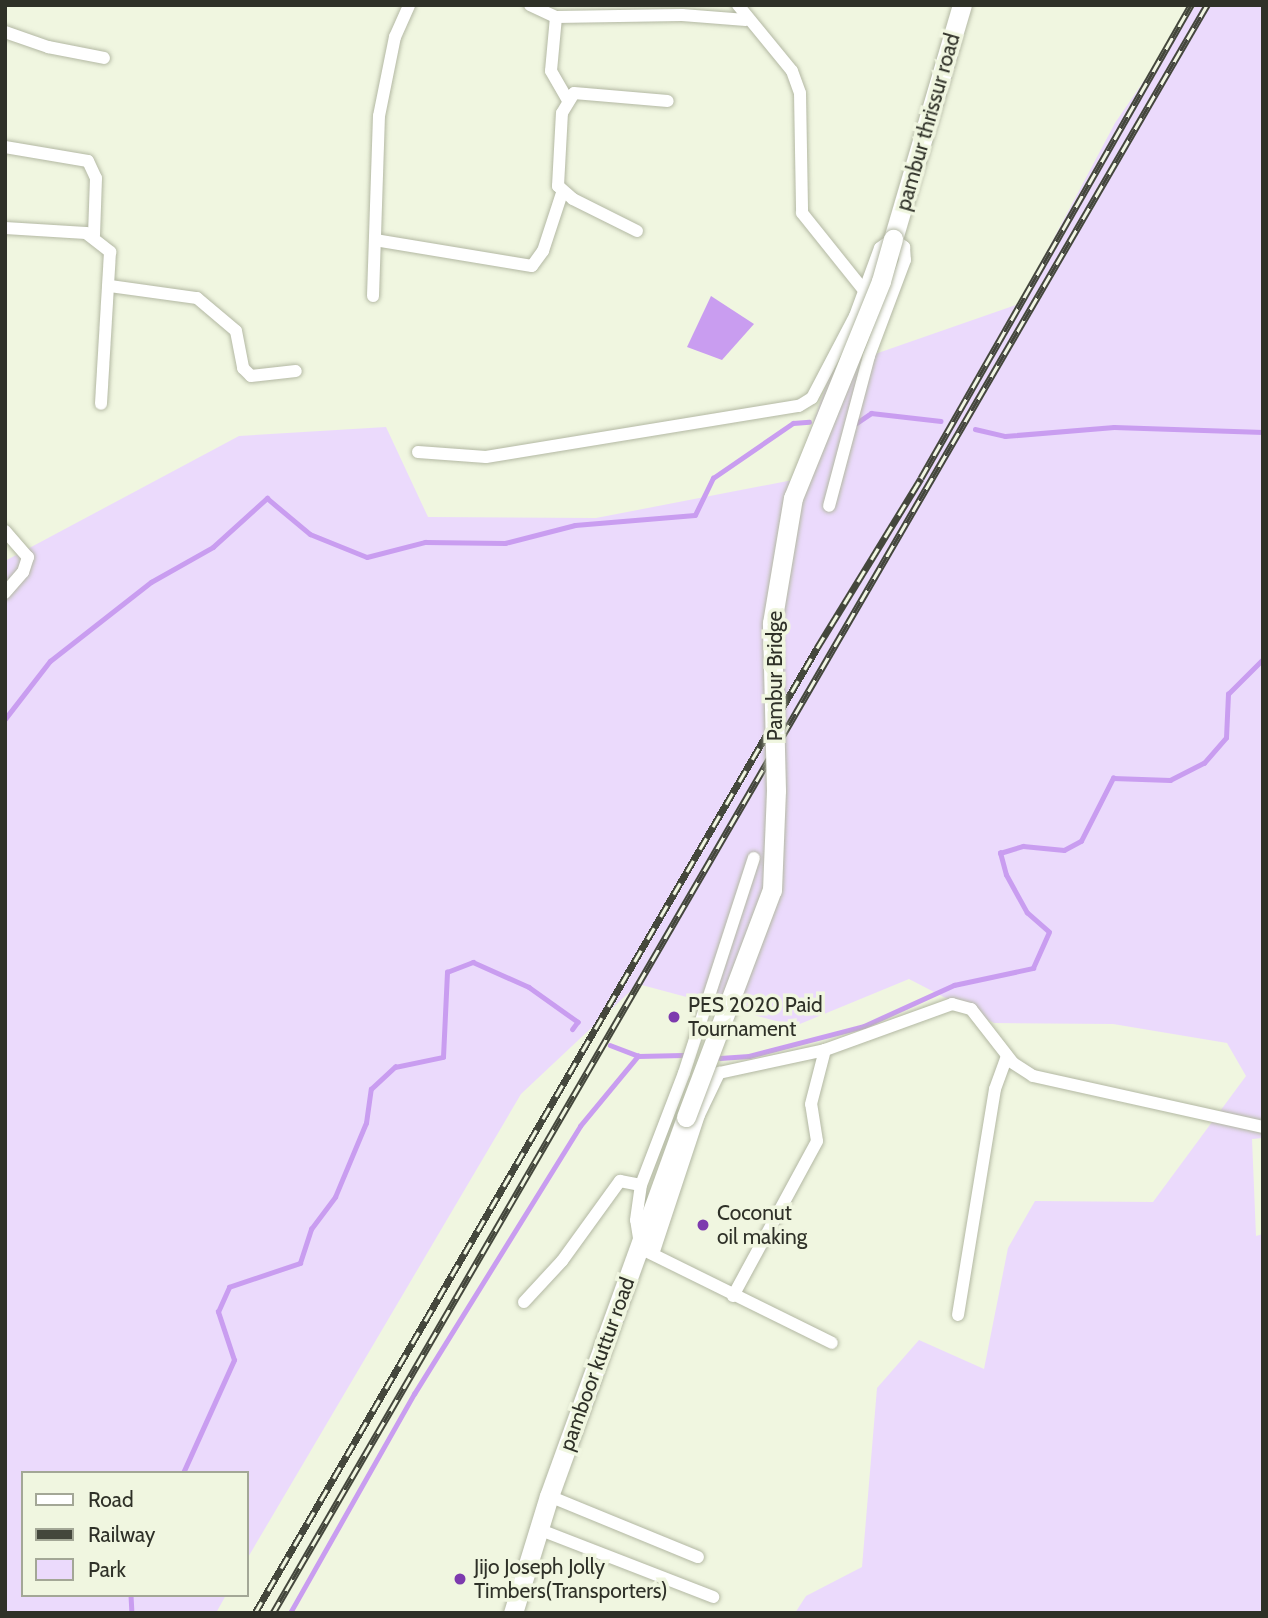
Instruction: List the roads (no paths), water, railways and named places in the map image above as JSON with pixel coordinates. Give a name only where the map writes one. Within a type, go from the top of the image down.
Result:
[{"type":"main road","name":"pambur thrissur road","points":[[893,239],[962,5]]},
{"type":"main road","name":"Pambur Bridge","points":[[687,1117],[772,890],[776,790],[772,623],[793,498],[881,281],[893,239]]},
{"type":"main road","name":"pamboor kuttur road","points":[[513,1613],[549,1496],[647,1252],[687,1117]]},
{"type":"street","points":[[373,296],[379,116],[396,37],[409,5]]},
{"type":"street","points":[[530,5],[556,17],[682,15],[746,20]]},
{"type":"street","points":[[738,5],[746,20],[792,71],[800,93],[802,213],[866,293]]},
{"type":"street","points":[[375,240],[532,267],[543,251],[562,193],[556,169],[568,100],[551,71],[556,17]]},
{"type":"street","points":[[5,33],[48,47],[104,58]]},
{"type":"street","points":[[568,100],[585,92],[668,101]]},
{"type":"street","points":[[5,147],[88,161],[96,178],[94,236]]},
{"type":"street","points":[[562,193],[637,231]]},
{"type":"street","points":[[5,228],[94,236],[110,252],[101,404]]},
{"type":"street","points":[[418,452],[486,457],[799,406],[812,398],[866,293],[880,248],[893,239],[904,247],[905,260],[869,356],[829,506]]},
{"type":"street","points":[[110,286],[197,298],[236,331],[243,368],[251,376],[296,371]]},
{"type":"street","points":[[5,531],[28,556],[23,572],[5,593]]},
{"type":"street","points":[[754,858],[684,1073],[641,1185],[636,1220],[647,1252],[832,1343]]},
{"type":"street","points":[[647,1252],[699,1115],[719,1073],[825,1050],[957,1003],[981,1019],[1007,1056],[1033,1076],[1263,1127]]},
{"type":"street","points":[[733,1296],[817,1140],[811,1104],[825,1050]]},
{"type":"street","points":[[958,1315],[995,1089],[1007,1056]]},
{"type":"street","points":[[524,1302],[562,1261],[620,1181],[641,1185]]},
{"type":"street","points":[[549,1496],[698,1557]]},
{"type":"street","points":[[538,1529],[713,1597]]},
{"type":"waterway","points":[[852,426],[871,413],[941,421]]},
{"type":"waterway","points":[[5,719],[50,661],[151,582],[213,547],[267,498],[310,534],[367,557],[425,542],[505,543],[575,525],[695,515],[713,478],[793,423],[809,422]]},
{"type":"waterway","points":[[975,429],[1005,436],[1114,427],[1263,432]]},
{"type":"waterway","points":[[720,1058],[749,1056],[864,1026],[954,985],[1033,968],[1049,932],[1027,913],[1006,875],[1000,853],[1023,846],[1064,850],[1081,841],[1113,778],[1170,780],[1204,763],[1226,738],[1228,694],[1263,659]]},
{"type":"waterway","points":[[184,1471],[234,1360],[218,1312],[229,1287],[300,1263],[311,1229],[335,1197],[366,1123],[371,1089],[395,1067],[443,1057],[447,972],[473,962],[529,987],[578,1022],[573,1029]]},
{"type":"waterway","points":[[610,1045],[638,1056],[683,1055]]},
{"type":"waterway","points":[[290,1613],[414,1394],[580,1126],[638,1056]]},
{"type":"waterway","points":[[131,1597],[132,1613]]},
{"type":"railway","points":[[255,1613],[817,648],[921,478],[1191,5]]},
{"type":"railway","points":[[273,1613],[1207,5]]},
{"type":"place","name":"PES 2020 Paid Tournament","points":[[674,1017]]},
{"type":"place","name":"Coconut oil making","points":[[703,1225]]},
{"type":"place","name":"Jijo Joseph Jolly Timbers(Transporters)","points":[[460,1579]]}]
